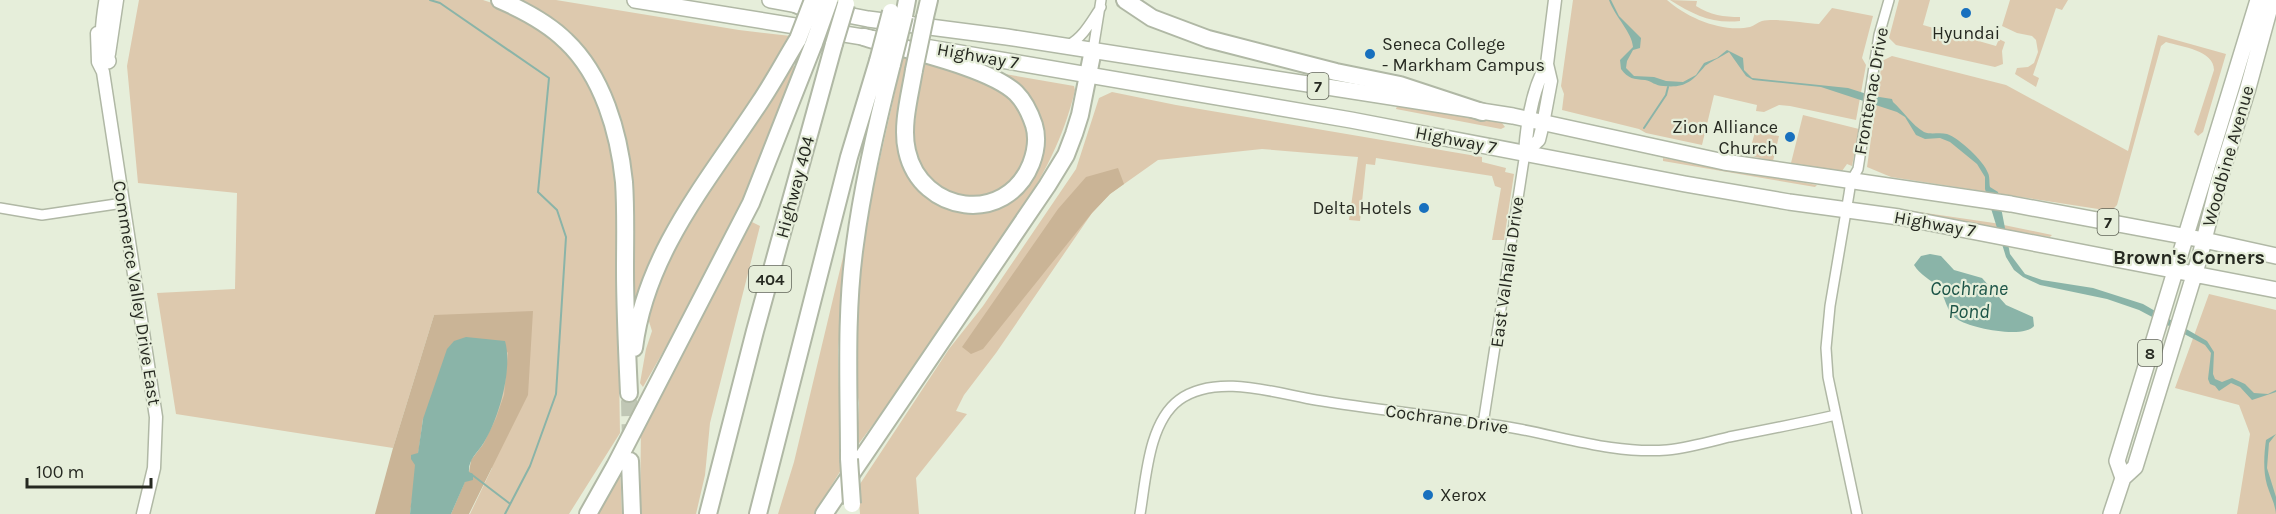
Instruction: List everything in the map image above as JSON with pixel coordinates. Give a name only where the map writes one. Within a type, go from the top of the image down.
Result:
[{"type":"highway","points":[[500,0],[521,9],[566,41],[587,68],[605,103],[617,138],[624,183],[629,396],[636,338],[645,294],[668,243],[684,213],[761,100],[806,41]]},
{"type":"highway","points":[[864,37],[957,64],[993,78],[1017,94],[1029,111],[1036,134],[1035,154],[1023,181],[996,201],[974,205],[958,204],[943,199],[931,191],[914,172],[907,150],[906,133],[914,70],[925,17],[929,0]]},
{"type":"highway","points":[[1125,0],[1152,18],[1208,39],[1400,86],[1482,112]]},
{"type":"highway","points":[[588,514],[751,203],[806,41],[822,2]]},
{"type":"highway","name":"Highway 404","points":[[708,514],[755,331],[834,44],[822,2]]},
{"type":"highway","points":[[852,511],[849,459],[849,320],[854,244],[876,127],[885,63],[900,7]]},
{"type":"highway","points":[[824,514],[1047,186],[1070,144],[1080,115],[1093,50]]},
{"type":"highway","name":"404","points":[[758,514],[849,157],[885,63]]},
{"type":"highway","points":[[576,514],[655,387]]},
{"type":"highway","points":[[630,461],[632,514]]},
{"type":"main road","points":[[106,67],[104,41],[107,0]]},
{"type":"main road","name":"Highway 7","points":[[635,0],[1351,120],[1697,186],[1899,217],[2276,290]]},
{"type":"main road","name":"Highway 7","points":[[771,0],[822,2],[868,19],[1093,50],[1482,112],[1724,162],[1985,199],[2204,240],[2276,256]]},
{"type":"main road","name":"Woodbine Avenue","points":[[2123,478],[2117,461],[2258,0]]},
{"type":"main road","name":"Woodbine Avenue","points":[[2111,514],[2123,478],[2135,467],[2204,240],[2217,184],[2248,88],[2272,0]]},
{"type":"street","name":"Commerce Valley Drive East","points":[[101,0],[97,50],[99,62],[106,67]]},
{"type":"street","name":"Commerce Valley Drive East","points":[[117,0],[106,67],[123,203],[156,417],[154,468],[143,514]]},
{"type":"street","points":[[1525,153],[1539,140],[1536,122],[1551,81],[1547,64],[1556,0]]},
{"type":"street","name":"Frontenac Drive","points":[[1846,210],[1851,181],[1858,170],[1879,35],[1889,0]]},
{"type":"street","points":[[1066,46],[1075,42],[1101,3]]},
{"type":"street","points":[[1093,50],[1101,3]]},
{"type":"street","name":"East Valhalla Drive","points":[[1483,424],[1525,153]]},
{"type":"street","points":[[0,208],[42,215],[123,203]]},
{"type":"street","points":[[1846,210],[1830,306],[1826,348],[1828,377],[1857,514]]},
{"type":"street","name":"Cochrane Drive","points":[[1140,514],[1151,445],[1158,428],[1178,400],[1207,389],[1247,388],[1483,424],[1626,450],[1667,450],[1836,415]]},
{"type":"shaded area","points":[[139,0],[483,0],[524,18],[560,46],[575,63],[598,101],[606,122],[616,186],[620,433],[569,514],[470,514],[492,468],[434,315],[393,448],[176,414],[157,293],[235,289],[237,193],[138,183],[127,66]]},
{"type":"shaded area","points":[[516,0],[556,0],[739,30],[791,36],[769,76],[674,215],[651,259],[639,298],[630,297],[611,100]]},
{"type":"shaded area","points":[[1573,0],[1667,0],[1695,18],[1728,28],[1750,27],[1768,20],[1819,24],[1832,8],[1873,16],[1862,58],[1866,65],[1856,120],[1779,105],[1764,112],[1756,111],[1757,105],[1714,95],[1702,145],[1646,133],[1639,129],[1562,110],[1564,94],[1561,86]]},
{"type":"shaded area","points":[[1670,0],[1697,1],[1696,6],[1707,12],[1740,17],[1740,21],[1712,20]]},
{"type":"shaded area","points":[[1899,0],[1930,0],[1923,25],[1996,46],[1999,39],[2005,42],[2002,51],[2003,64],[1995,67],[1896,45],[1889,38]]},
{"type":"shaded area","points":[[2010,0],[2068,0],[2062,10],[2056,8],[2033,75],[2039,78],[2036,87],[2015,74],[2017,68],[2028,67],[2034,63],[2038,52],[2036,40],[2032,36],[2017,33],[2002,26]]},
{"type":"shaded area","points":[[2158,35],[2226,54],[2203,132],[2198,136],[2194,132],[2214,70],[2213,63],[2196,50],[2166,42],[2161,46],[2117,205],[2111,211],[1891,177],[1867,167],[1882,61],[1892,56],[2006,85],[2128,151]]},
{"type":"shaded area","points":[[904,52],[913,54],[905,95],[921,189],[995,206],[1041,152],[1003,79],[1005,74],[1074,86],[1075,90],[1057,144],[1031,194],[857,446],[859,403],[855,380],[858,273],[865,225]]},
{"type":"shaded area","points":[[923,59],[950,65],[1013,97],[1030,128],[1028,159],[1007,187],[992,196],[960,198],[931,184],[917,163],[914,130]]},
{"type":"shaded area","points":[[789,64],[795,67],[765,149],[747,190],[686,311],[643,387],[640,383],[652,331],[646,312],[658,272]]},
{"type":"shaded area","points":[[1112,92],[1482,157],[1482,162],[1506,168],[1505,172],[1514,174],[1504,240],[1492,240],[1501,188],[1495,186],[1492,176],[1376,158],[1375,165],[1366,164],[1360,221],[1349,220],[1358,157],[1262,149],[1158,160],[1110,194],[1092,213],[996,353],[964,395],[956,411],[967,414],[916,478],[919,514],[860,514],[858,487],[949,349],[983,306],[1076,169],[1099,98]]},
{"type":"shaded area","points":[[1397,106],[1502,123],[1505,127],[1501,129],[1396,109]]},
{"type":"shaded area","points":[[1803,115],[1859,129],[1852,166],[1847,164],[1842,171],[1791,163]]},
{"type":"shaded area","points":[[1755,132],[1779,136],[1773,161],[1734,152],[1737,147],[1750,150]]},
{"type":"shaded area","points":[[1663,158],[1817,185],[1815,187],[1663,161]]},
{"type":"shaded area","points":[[1118,168],[1124,184],[1110,194],[1092,213],[983,349],[971,354],[962,347],[1058,209],[1086,177]]},
{"type":"shaded area","points":[[1871,205],[1994,223],[2052,235],[2050,237],[1869,207]]},
{"type":"shaded area","points":[[750,221],[760,226],[710,423],[705,475],[696,514],[640,514],[641,425]]},
{"type":"shaded area","points":[[849,232],[838,350],[841,470],[814,514],[778,514],[794,462]]},
{"type":"shaded area","points":[[2209,294],[2276,310],[2276,514],[2237,514],[2250,434],[2239,405],[2175,388]]},
{"type":"shaded area","points":[[533,311],[528,395],[469,514],[451,514],[469,472],[471,460],[484,443],[496,418],[504,395],[508,352],[423,419],[410,514],[375,514],[434,315]]},
{"type":"shaded area","points":[[620,465],[622,514],[595,514]]},
{"type":"water","points":[[1609,0],[1619,16],[1641,38],[1640,48],[1633,50],[1627,61],[1626,68],[1634,76],[1683,82],[1696,75],[1704,63],[1717,58],[1727,50],[1743,58],[1744,70],[1752,78],[1848,88],[1892,99],[1924,132],[1944,133],[1952,136],[1982,162],[1989,175],[1990,187],[1998,192],[2010,254],[2025,274],[2042,280],[2093,288],[2143,304],[2207,341],[2214,352],[2213,374],[2215,379],[2222,382],[2232,378],[2245,384],[2254,393],[2268,394],[2276,390],[2276,392],[2252,400],[2240,387],[2231,383],[2219,391],[2210,384],[2208,379],[2211,353],[2205,345],[2139,310],[2107,299],[2040,285],[2023,277],[2014,270],[2006,257],[1985,189],[1985,177],[1977,164],[1950,142],[1940,138],[1925,139],[1916,135],[1905,117],[1897,112],[1821,87],[1753,80],[1746,76],[1729,52],[1706,65],[1695,77],[1682,85],[1660,86],[1629,77],[1621,69],[1620,60],[1633,47],[1632,41]]},
{"type":"water","name":"Cochrane Pond","points":[[1930,254],[1941,256],[1954,270],[1982,278],[2006,305],[2033,317],[2034,326],[2019,332],[1996,331],[1973,326],[1957,319],[1953,316],[1938,287],[1914,265],[1921,256]]},
{"type":"water","points":[[466,337],[505,341],[506,379],[499,408],[489,434],[470,464],[469,472],[473,474],[473,480],[465,482],[451,514],[410,514],[415,465],[411,455],[418,453],[423,419],[447,349],[454,341]]},
{"type":"water","points":[[2276,434],[2269,443],[2267,468],[2276,497],[2276,514],[2268,489],[2264,462],[2266,440]]},
{"type":"waterway","points":[[430,0],[440,3],[549,78],[538,192],[557,210],[566,237],[556,394],[530,466],[505,514]]},
{"type":"waterway","points":[[1644,128],[1666,95],[1668,87]]},
{"type":"waterway","points":[[471,474],[509,503]]},
{"type":"tunnel","points":[[629,400],[630,441]]},
{"type":"place","name":"Hyundai","points":[[1966,13]]},
{"type":"place","name":"Seneca College - Markham Campus","points":[[1370,54]]},
{"type":"place","name":"Zion Alliance Church","points":[[1790,137]]},
{"type":"place","name":"Delta Hotels","points":[[1424,208]]},
{"type":"place","name":"Xerox","points":[[1428,495]]},
{"type":"district","name":"Brown's Corners","points":[[2189,257]]}]
